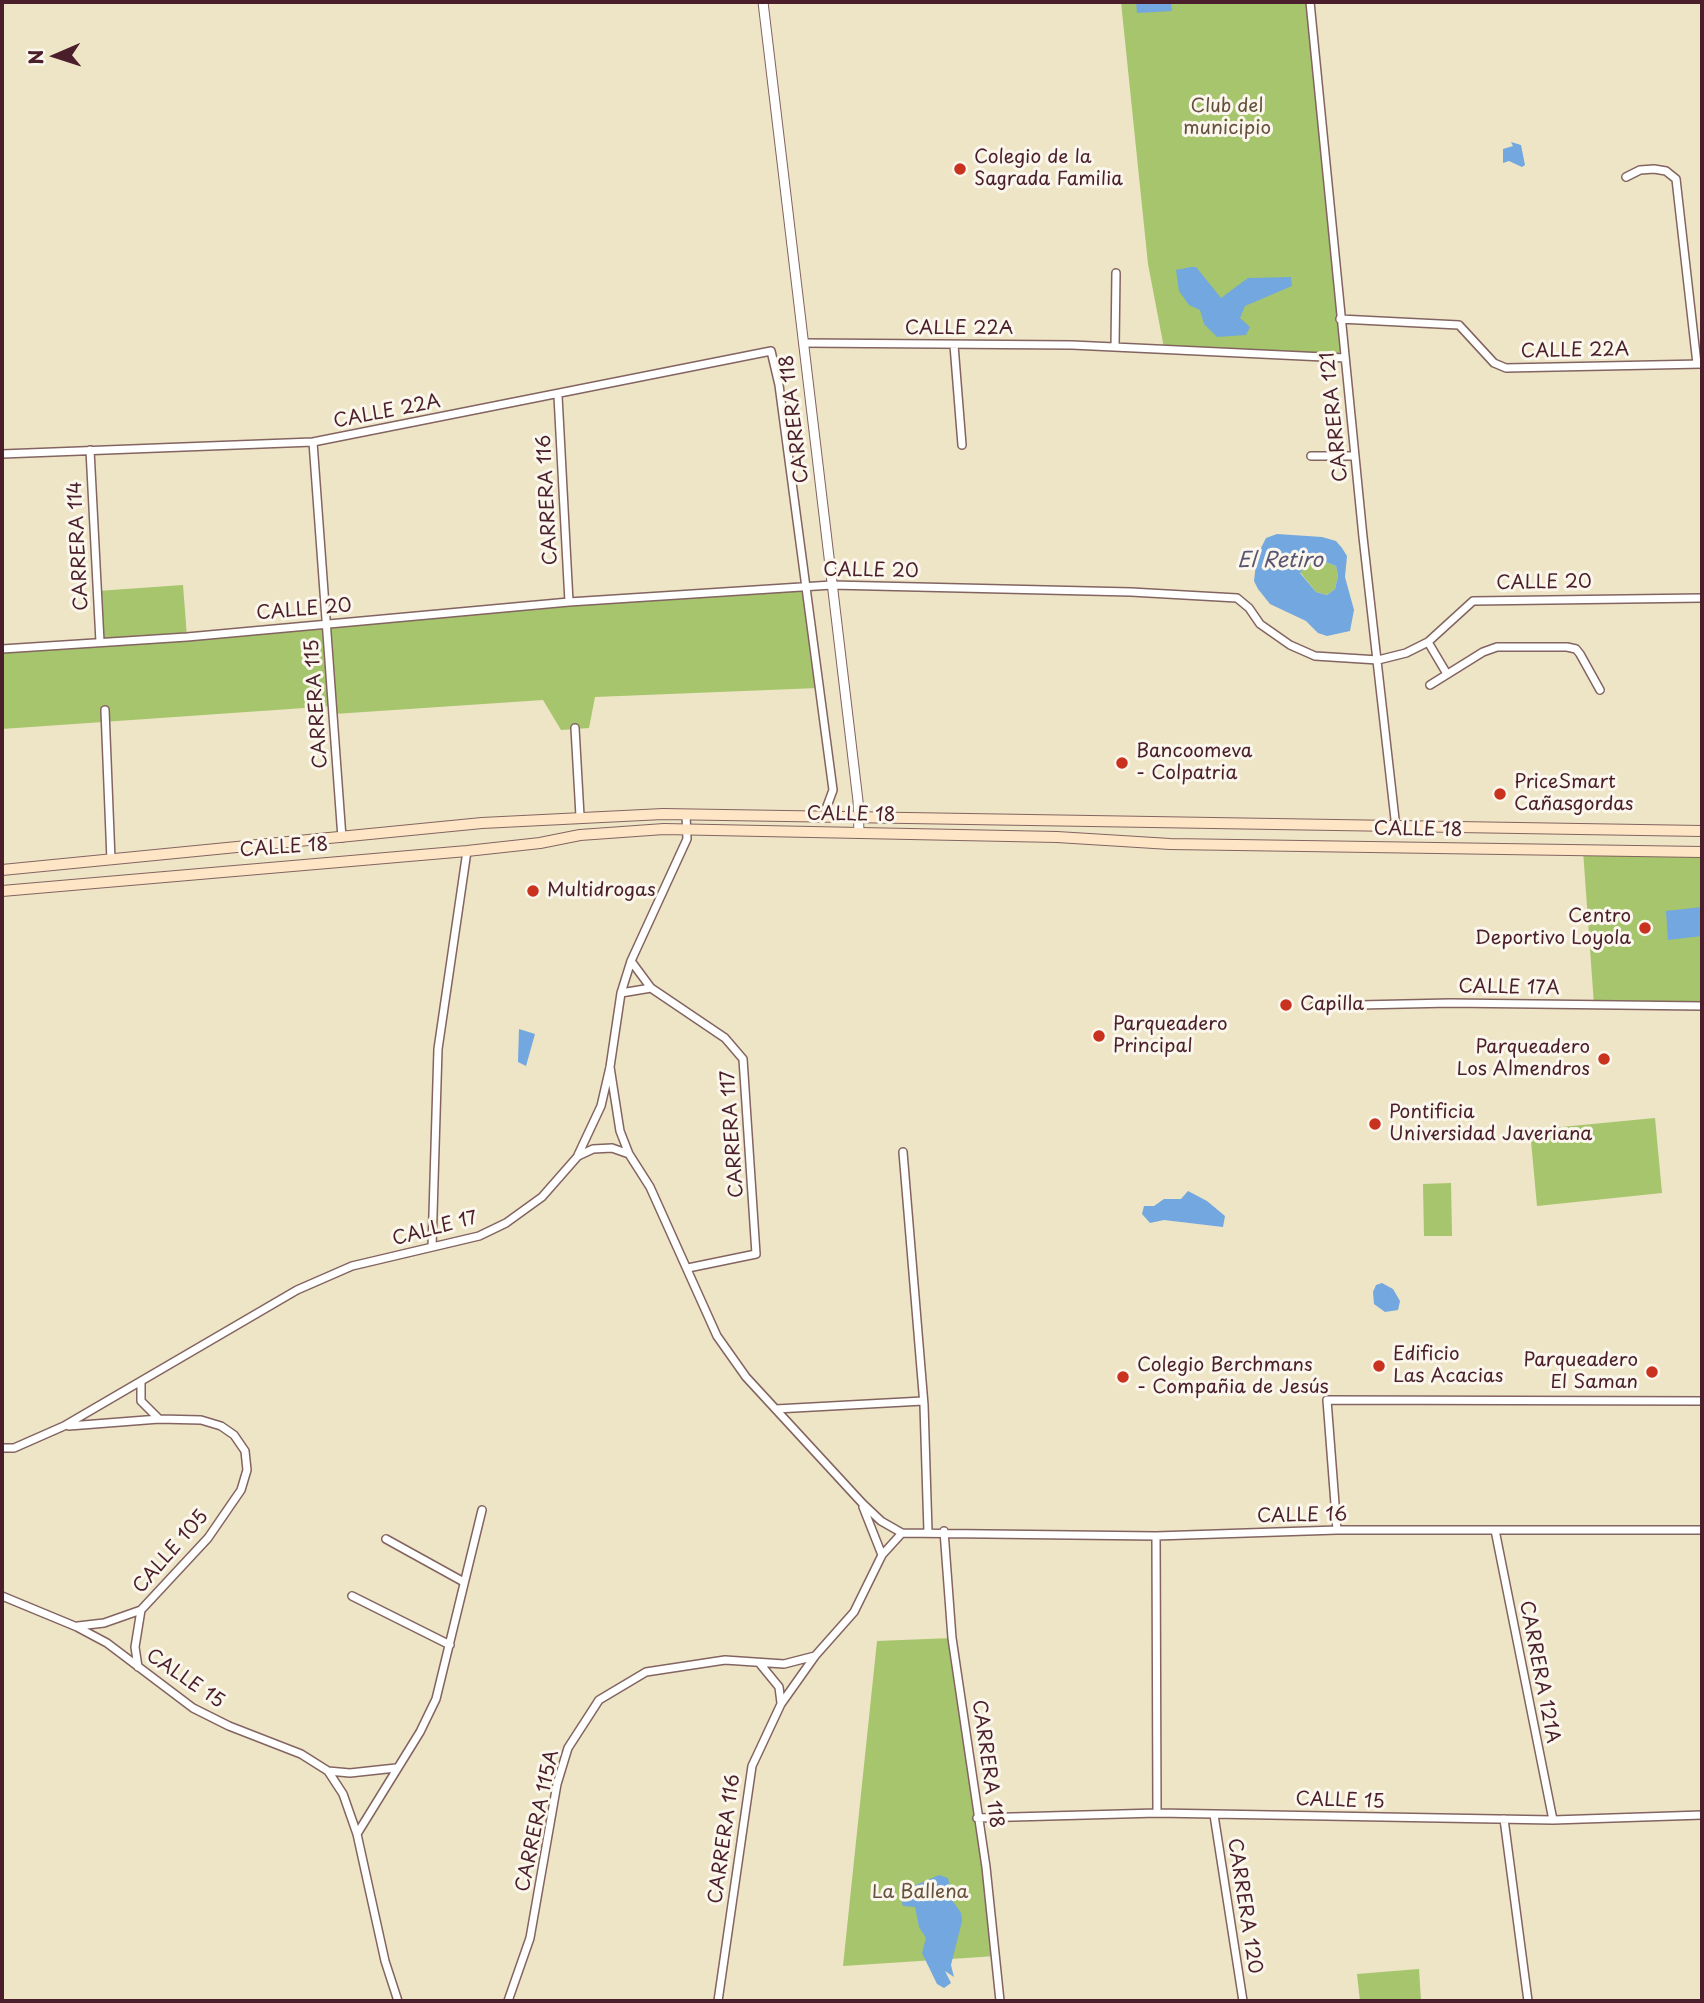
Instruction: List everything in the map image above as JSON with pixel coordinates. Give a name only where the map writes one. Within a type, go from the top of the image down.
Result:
[{"type":"main road","name":"CALLE 18","points":[[2,870],[580,816],[686,815],[1702,831]]},
{"type":"main road","name":"CALLE 18","points":[[2,891],[467,851],[540,843],[580,835],[686,829],[1057,837],[1182,844],[1702,852]]},
{"type":"street","name":"CARRERA 118","points":[[763,2],[859,833]]},
{"type":"street","name":"CARRERA 121","points":[[1310,2],[1340,319],[1396,828]]},
{"type":"street","points":[[1626,177],[1640,170],[1654,169],[1666,171],[1676,179],[1699,364]]},
{"type":"street","points":[[1115,347],[1116,273]]},
{"type":"street","name":"CALLE 22A","points":[[1340,319],[1459,325],[1494,363],[1506,368],[1699,364]]},
{"type":"street","name":"CALLE 22A","points":[[803,343],[1072,345],[1345,358]]},
{"type":"street","points":[[954,345],[962,445]]},
{"type":"street","name":"CALLE 22A","points":[[2,454],[313,442],[558,396],[771,351],[806,587]]},
{"type":"street","name":"CARRERA 116","points":[[558,396],[569,602]]},
{"type":"street","name":"CARRERA 115","points":[[313,442],[341,838]]},
{"type":"street","name":"CARRERA 114","points":[[90,450],[100,642]]},
{"type":"street","points":[[1311,456],[1355,456]]},
{"type":"street","name":"CALLE 20","points":[[2,649],[187,637],[569,602],[832,585],[1130,592],[1237,598],[1249,608],[1259,624],[1290,645],[1315,656],[1378,660],[1406,653],[1428,642],[1463,608],[1483,599],[1702,598]]},
{"type":"street","points":[[806,587],[833,790],[826,809]]},
{"type":"street","points":[[1428,642],[1447,674]]},
{"type":"street","points":[[1430,685],[1497,647],[1567,647],[1576,649],[1580,654],[1600,690]]},
{"type":"street","points":[[105,710],[111,860]]},
{"type":"street","points":[[575,728],[580,816]]},
{"type":"street","points":[[578,1156],[601,1106],[621,993],[631,961],[687,839],[686,815]]},
{"type":"street","points":[[432,1247],[438,1049],[467,851]]},
{"type":"street","name":"CARRERA 117","points":[[631,961],[651,988],[735,1048],[743,1059],[746,1074],[756,1254],[688,1268]]},
{"type":"street","points":[[621,993],[651,988]]},
{"type":"street","name":"CALLE 17A","points":[[1314,1006],[1450,1003],[1702,1006]]},
{"type":"street","points":[[610,1067],[620,1131],[629,1154],[650,1187],[717,1336],[746,1377],[863,1504],[881,1521],[902,1532]]},
{"type":"street","points":[[578,1156],[593,1149],[612,1148],[629,1154]]},
{"type":"street","points":[[904,1152],[923,1401],[928,1532]]},
{"type":"street","name":"CALLE 17","points":[[2,1448],[14,1448],[64,1426],[297,1290],[352,1266],[479,1236],[506,1223],[542,1197],[578,1156]]},
{"type":"street","points":[[141,1382],[141,1401],[159,1419]]},
{"type":"street","points":[[1336,1530],[1327,1400],[1702,1401]]},
{"type":"street","points":[[776,1409],[923,1401]]},
{"type":"street","name":"CALLE 105","points":[[64,1426],[159,1419],[201,1420],[221,1426],[234,1435],[244,1451],[247,1470],[241,1490],[208,1538],[141,1610],[136,1628],[138,1667]]},
{"type":"street","points":[[863,1504],[882,1555]]},
{"type":"street","points":[[357,1834],[420,1732],[436,1699],[462,1581],[482,1510]]},
{"type":"street","name":"CALLE 16","points":[[902,1532],[1156,1536],[1336,1530],[1702,1530]]},
{"type":"street","name":"CARRERA 121A","points":[[1495,1530],[1553,1820]]},
{"type":"street","name":"CARRERA 118","points":[[944,1531],[952,1638],[986,1867],[1000,2001]]},
{"type":"street","name":"CARRERA 116","points":[[718,2001],[752,1766],[781,1704],[815,1656],[853,1612],[882,1555],[902,1532]]},
{"type":"street","points":[[1156,1536],[1157,1814]]},
{"type":"street","points":[[386,1539],[462,1581]]},
{"type":"street","name":"CALLE 15","points":[[2,1595],[107,1643],[193,1708],[229,1726],[301,1755],[328,1771]]},
{"type":"street","points":[[352,1596],[450,1645]]},
{"type":"street","name":"CALLE 105","points":[[77,1627],[104,1623],[141,1610]]},
{"type":"street","points":[[761,1665],[784,1664],[815,1656]]},
{"type":"street","name":"CARRERA 115A","points":[[508,2001],[530,1938],[558,1784],[568,1748],[599,1700],[646,1672],[725,1660],[761,1665]]},
{"type":"street","points":[[761,1665],[779,1687],[781,1704]]},
{"type":"street","points":[[328,1771],[350,1773],[396,1768]]},
{"type":"street","points":[[328,1771],[343,1794],[357,1834],[382,1949],[398,2001]]},
{"type":"street","name":"CALLE 15","points":[[977,1818],[1157,1814],[1553,1820],[1702,1815]]},
{"type":"street","name":"CARRERA 120","points":[[1214,1815],[1243,2001]]},
{"type":"street","points":[[1504,1819],[1528,2001]]},
{"type":"green space","name":"Club del municipio","points":[[1121,2],[1310,2],[1345,358],[1164,348],[1148,264]]},
{"type":"green space","points":[[1323,561],[1336,566],[1338,576],[1335,589],[1327,595],[1316,592],[1300,572],[1306,565]]},
{"type":"green space","points":[[183,585],[187,637],[327,623],[806,587],[818,688],[595,697],[589,728],[561,730],[543,700],[334,714],[333,706],[2,729],[2,649],[99,642],[97,591]]},
{"type":"green space","name":"Centro Deportivo Loyola","points":[[1583,850],[1702,852],[1702,1006],[1594,1005]]},
{"type":"green space","points":[[1655,1118],[1662,1193],[1537,1206],[1530,1130]]},
{"type":"green space","points":[[1451,1183],[1452,1236],[1424,1236],[1423,1184]]},
{"type":"green space","name":"La Ballena","points":[[952,1638],[996,1956],[843,1966],[877,1641]]},
{"type":"green space","points":[[1419,1969],[1421,2001],[1360,2001],[1357,1974]]},
{"type":"water","points":[[1136,2],[1171,2],[1172,11],[1137,13]]},
{"type":"water","points":[[1511,142],[1521,145],[1525,165],[1522,167],[1509,161],[1503,163],[1503,149],[1513,146]]},
{"type":"water","points":[[1196,267],[1221,298],[1248,278],[1291,277],[1292,286],[1245,306],[1240,318],[1250,327],[1246,335],[1217,337],[1204,324],[1200,310],[1189,305],[1179,291],[1176,270]]},
{"type":"water","name":"El Retiro","points":[[1277,534],[1322,537],[1336,541],[1347,556],[1345,577],[1354,610],[1350,631],[1327,636],[1318,633],[1306,621],[1270,604],[1254,581],[1257,556],[1266,538]],"holes":[[[1323,561],[1336,566],[1338,576],[1335,589],[1327,595],[1316,592],[1300,573],[1306,565]]]},
{"type":"water","points":[[1702,907],[1702,936],[1668,940],[1666,911]]},
{"type":"water","points":[[519,1029],[535,1034],[526,1066],[518,1062]]},
{"type":"water","points":[[1188,1191],[1207,1201],[1225,1216],[1223,1227],[1164,1220],[1150,1223],[1142,1214],[1144,1206],[1154,1206],[1164,1199],[1181,1199]]},
{"type":"water","points":[[1382,1283],[1393,1289],[1400,1301],[1398,1310],[1385,1312],[1374,1304],[1373,1292],[1376,1285]]},
{"type":"water","points":[[939,1875],[948,1878],[952,1900],[961,1913],[962,1921],[951,1965],[954,1977],[945,1971],[951,1983],[944,1988],[937,1984],[922,1953],[926,1938],[919,1927],[915,1907],[903,1906],[902,1903],[909,1888]]},
{"type":"place","name":"Colegio de la Sagrada Familia","points":[[960,169]]},
{"type":"place","name":"Bancoomeva - Colpatria","points":[[1122,763]]},
{"type":"place","name":"PriceSmart Cañasgordas","points":[[1500,794]]},
{"type":"place","name":"Multidrogas","points":[[533,891]]},
{"type":"place","name":"Centro Deportivo Loyola","points":[[1645,928]]},
{"type":"place","name":"Capilla","points":[[1286,1005]]},
{"type":"place","name":"Parqueadero Principal","points":[[1099,1036]]},
{"type":"place","name":"Parqueadero Los Almendros","points":[[1604,1059]]},
{"type":"place","name":"Pontificia Universidad Javeriana","points":[[1375,1124]]},
{"type":"place","name":"Edificio Las Acacias","points":[[1379,1366]]},
{"type":"place","name":"Parqueadero El Saman","points":[[1652,1372]]},
{"type":"place","name":"Colegio Berchmans - Compañia de Jesús","points":[[1123,1377]]}]
